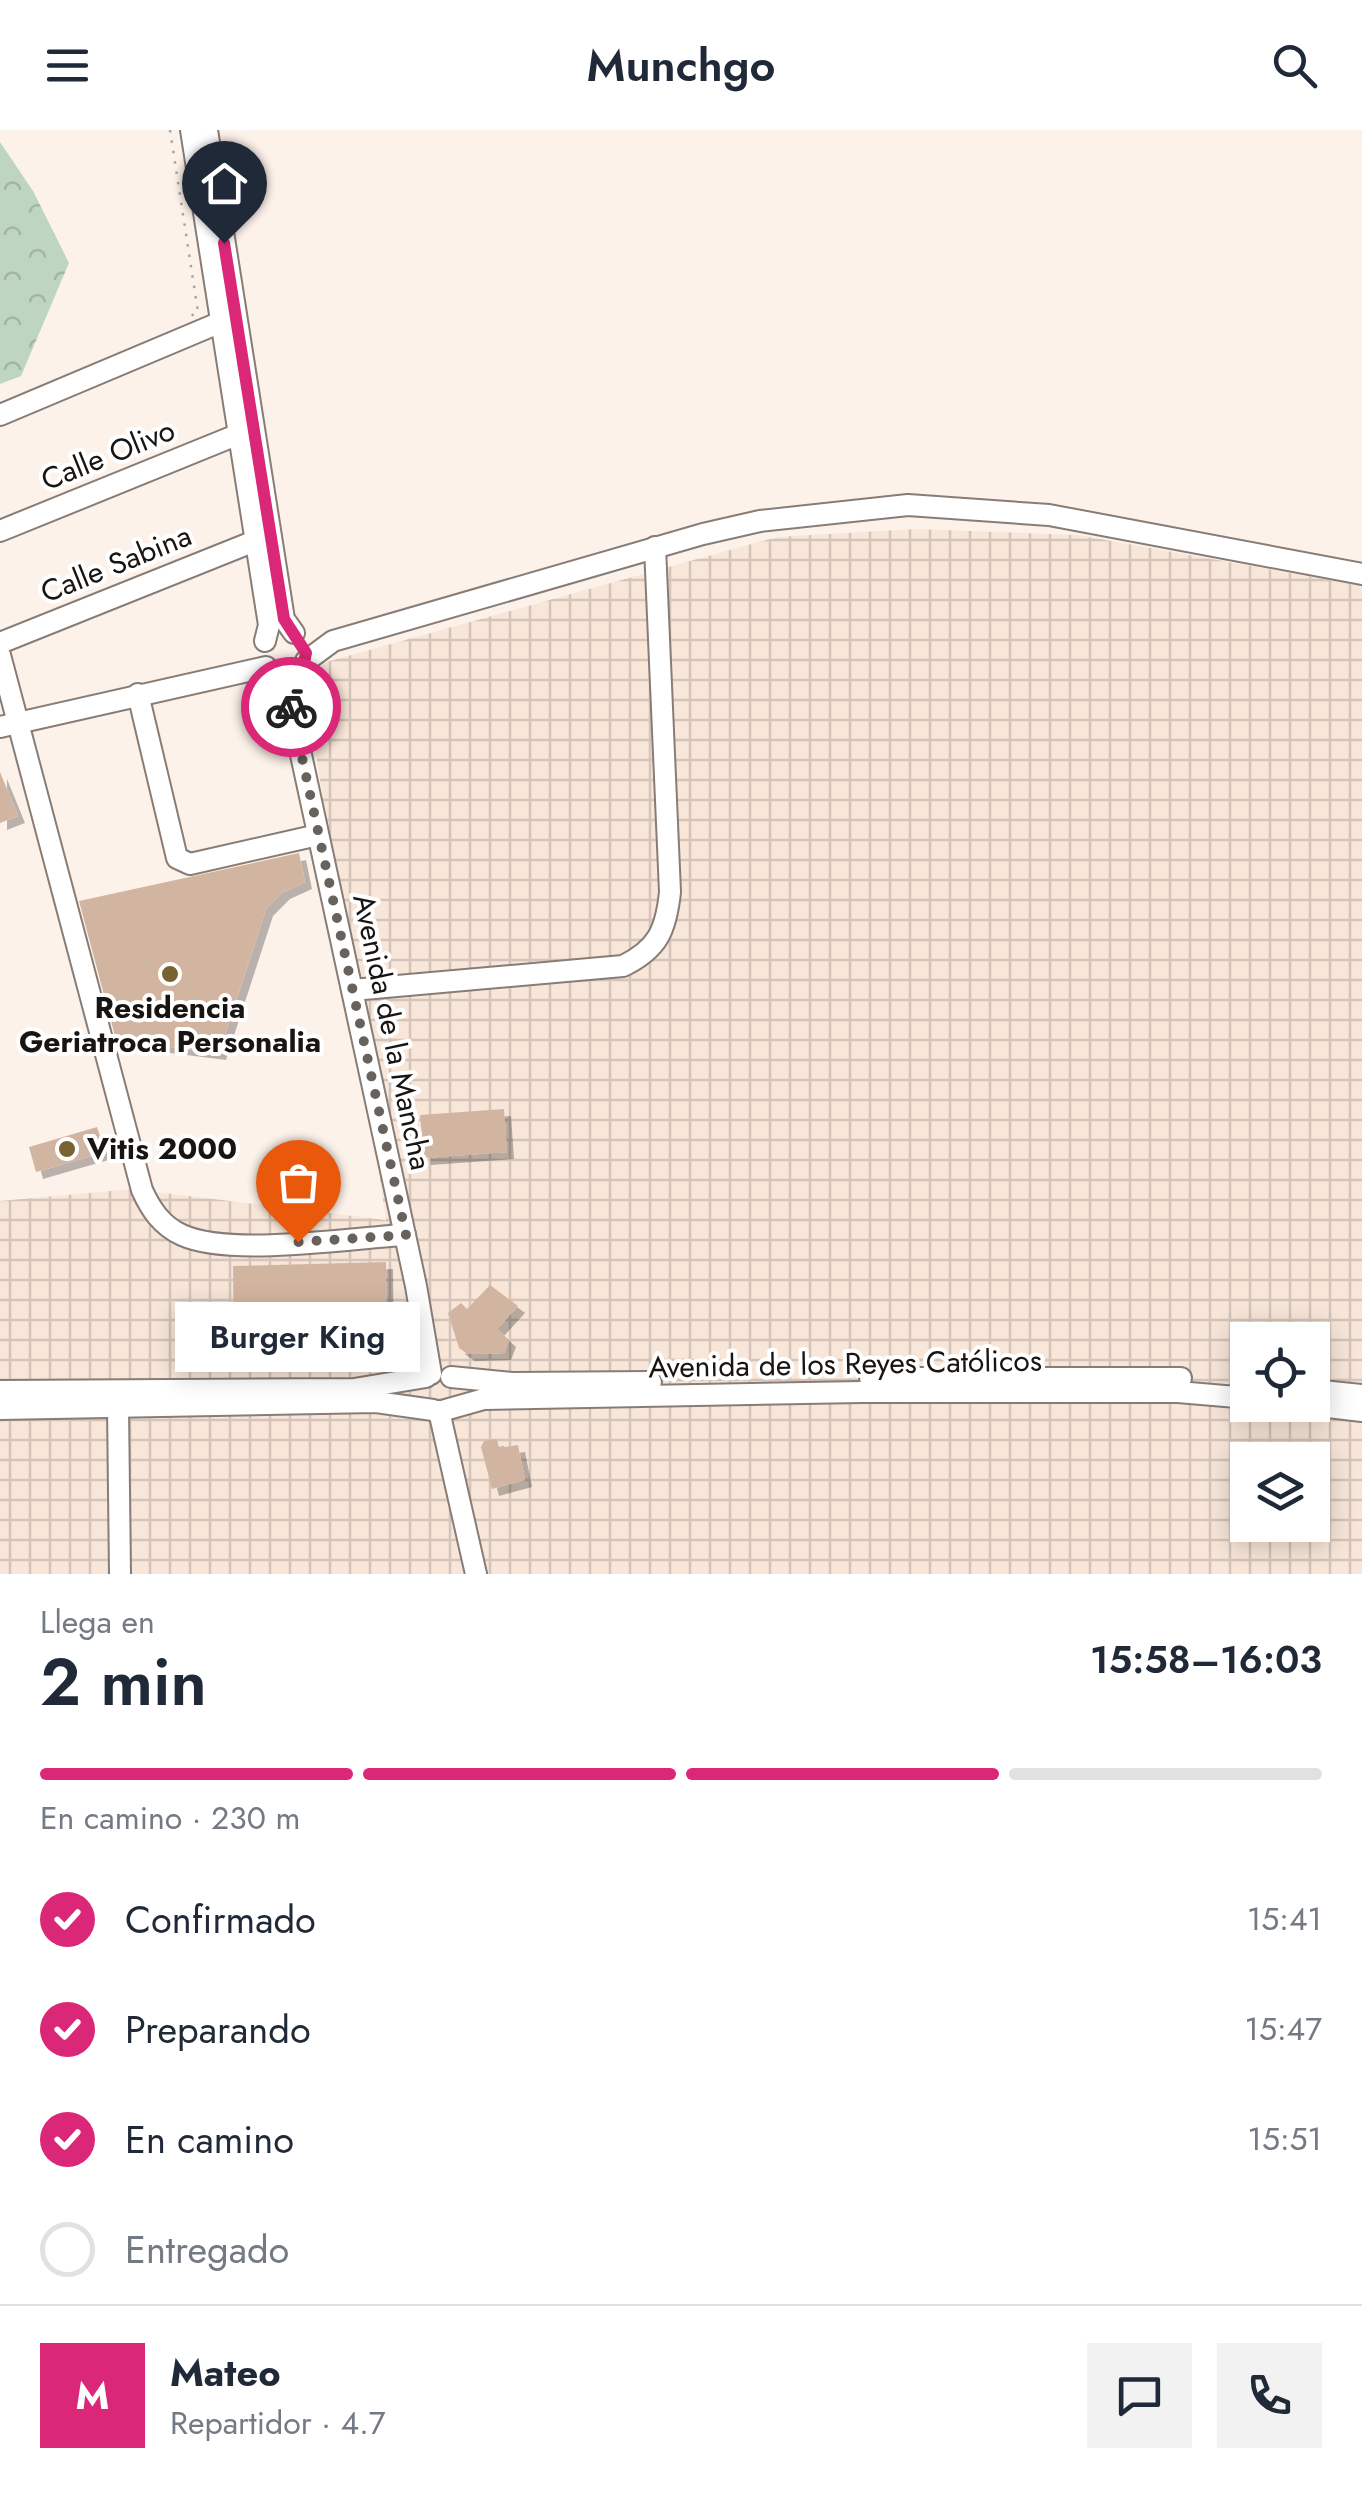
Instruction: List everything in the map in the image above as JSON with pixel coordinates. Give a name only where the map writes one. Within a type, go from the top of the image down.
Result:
[{"type":"street","name":"Avenida de la Mancha","points":[[191,130],[255,541],[281,649]]},
{"type":"street","name":"Avenida de la Mancha","points":[[207,130],[290,704],[436,1376],[419,1394],[439,1411]]},
{"type":"street","points":[[0,415],[221,322]]},
{"type":"street","name":"Calle Olivo","points":[[0,530],[239,434]]},
{"type":"street","points":[[10,726],[240,671],[281,649],[333,641],[655,546],[760,521],[908,505],[1049,515],[1362,574]]},
{"type":"street","name":"Calle Sabina","points":[[0,642],[255,541]]},
{"type":"street","points":[[352,990],[622,966],[650,953],[667,925],[670,892],[655,546]]},
{"type":"street","points":[[0,655],[10,726],[142,1190],[151,1210],[183,1236],[230,1244],[406,1235]]},
{"type":"street","points":[[138,694],[178,858],[190,864],[318,836]]},
{"type":"street","points":[[436,1376],[458,1396],[439,1411],[476,1574]]},
{"type":"street","name":"Avenida de los Reyes Católicos","points":[[0,1392],[354,1388],[436,1376],[512,1383],[1120,1376],[1230,1383]]},
{"type":"street","name":"Avenida de los Reyes Católicos","points":[[0,1409],[376,1402],[439,1411],[484,1399],[844,1392],[1178,1392],[1230,1396]]},
{"type":"street","points":[[1330,1392],[1362,1395]]},
{"type":"street","points":[[118,1407],[120,1574]]},
{"type":"street","points":[[1330,1408],[1362,1412]]},
{"type":"path","points":[[170,130],[198,312],[186,316],[193,334]]},
{"type":"shaded area","points":[[915,529],[1078,535],[1362,586],[1362,1574],[0,1574],[0,1201],[132,1189],[386,1220],[306,686],[326,662],[777,537]]},
{"type":"green space","points":[[0,142],[33,191],[69,263],[21,376],[0,384]]},
{"type":"building","points":[[0,772],[18,816],[0,823]]},
{"type":"building","name":"Residencia Geriatroca Personalia","points":[[299,853],[305,882],[283,892],[266,909],[219,1053],[116,1040],[79,901]]},
{"type":"building","points":[[504,1109],[507,1152],[424,1158],[420,1115]]},
{"type":"building","name":"Vitis 2000","points":[[97,1127],[105,1152],[36,1172],[29,1147]]},
{"type":"building","points":[[386,1262],[387,1350],[234,1352],[233,1266]]},
{"type":"building","points":[[490,1285],[518,1306],[497,1329],[509,1340],[504,1353],[468,1354],[459,1348],[448,1313],[461,1303],[467,1309]]},
{"type":"building","points":[[497,1439],[499,1448],[518,1445],[525,1480],[492,1489],[481,1447],[484,1441]]},
{"type":"way so far","points":[[291,707],[406,1235],[298,1242]]},
{"type":"place","name":"Residencia Geriatroca Personalia","points":[[170,974]]},
{"type":"place","name":"Vitis 2000","points":[[67,1149]]},
{"type":"place","name":"Burger King","points":[[298,1242]]},
{"type":"route","points":[[224,243],[284,619],[305,646],[306,661],[292,675],[291,707]]}]
